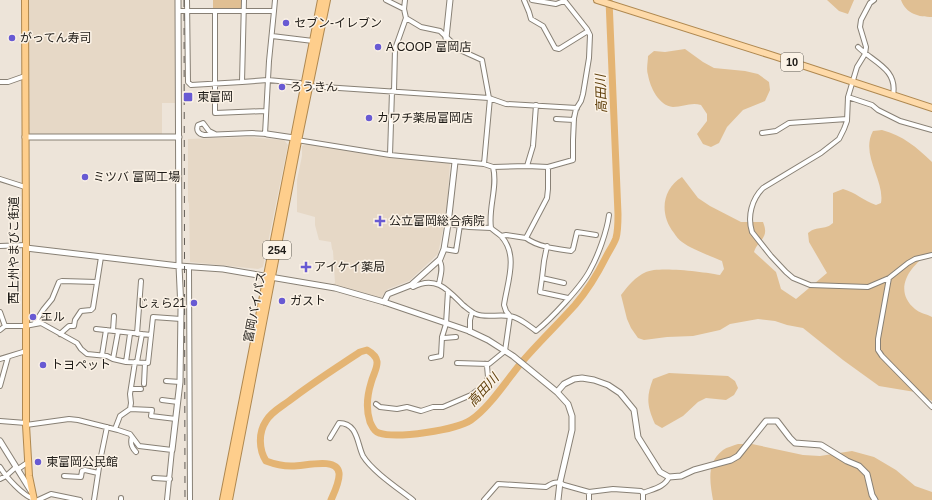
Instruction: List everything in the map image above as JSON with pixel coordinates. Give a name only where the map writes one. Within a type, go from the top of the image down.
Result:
[{"type":"highway","name":"西上州やまびこ街道","points":[[25,0],[26,424],[27,463],[35,498]]},
{"type":"highway","name":"富岡バイパス","points":[[229,500],[321,0]]},
{"type":"highway","name":"富岡バイパス","points":[[296,139],[310,86],[327,0]]},
{"type":"highway","name":"富岡バイパス","points":[[223,500],[270,276]]},
{"type":"main road","name":"10","points":[[597,0],[932,108]]},
{"type":"street","points":[[167,500],[180,382],[181,319],[179,266],[178,0]]},
{"type":"street","points":[[187,0],[188,82],[191,84],[268,80],[300,83]]},
{"type":"street","points":[[242,82],[244,0]]},
{"type":"street","points":[[266,134],[265,111],[275,0]]},
{"type":"street","points":[[386,0],[404,9]]},
{"type":"street","points":[[390,155],[395,49],[406,18],[404,9],[405,0]]},
{"type":"street","points":[[446,38],[450,0]]},
{"type":"street","points":[[524,0],[531,19],[543,26],[555,48],[558,49],[588,31]]},
{"type":"street","points":[[215,134],[266,134],[390,155],[493,166],[548,167],[573,160],[574,120],[576,109],[578,108],[583,94],[590,48],[588,31],[564,0],[556,4],[532,0]]},
{"type":"street","points":[[874,0],[870,3],[861,20],[860,27],[866,47],[865,54],[857,67],[848,97],[847,120],[839,139],[820,153],[763,188],[753,200],[750,227],[752,232],[771,256],[786,272],[793,278],[807,284],[868,287],[889,278],[915,259],[932,255]]},
{"type":"street","points":[[178,11],[274,11]]},
{"type":"street","points":[[215,12],[215,113],[265,111]]},
{"type":"street","points":[[406,18],[421,27],[440,31],[460,50],[482,60],[489,98],[484,164]]},
{"type":"street","points":[[272,36],[313,41]]},
{"type":"street","points":[[858,47],[865,54],[885,68],[894,84],[893,95]]},
{"type":"street","points":[[0,82],[8,82],[25,76]]},
{"type":"street","points":[[310,86],[489,98],[506,104],[578,108]]},
{"type":"street","points":[[848,97],[872,105],[878,110],[900,120],[932,130]]},
{"type":"street","points":[[527,166],[533,146],[536,105]]},
{"type":"street","points":[[556,119],[574,120]]},
{"type":"street","points":[[762,133],[776,131],[789,123],[847,120]]},
{"type":"street","points":[[25,137],[179,137]]},
{"type":"street","points":[[384,302],[388,294],[410,284],[438,260],[444,249],[455,162]]},
{"type":"street","points":[[491,228],[494,181],[493,166]]},
{"type":"street","points":[[526,238],[547,198],[548,167]]},
{"type":"street","points":[[0,179],[25,187]]},
{"type":"street","points":[[410,284],[413,287],[423,283],[439,284],[472,312],[478,315],[510,316],[520,320],[536,331],[568,298],[590,270],[607,228],[609,214]]},
{"type":"street","points":[[448,224],[491,228],[500,236],[507,247],[511,260],[511,270],[504,305],[510,316],[505,351],[489,364],[456,363]]},
{"type":"street","points":[[444,249],[456,251],[460,225]]},
{"type":"street","points":[[500,236],[506,234],[526,238],[530,241],[547,246],[571,251],[573,249],[577,232],[596,235]]},
{"type":"street","points":[[0,246],[26,246],[101,257],[189,267],[223,269],[335,288],[384,302],[470,332],[488,340],[512,356],[557,392],[568,404],[572,416],[572,430],[560,482],[558,500]]},
{"type":"street","points":[[547,246],[540,292],[568,298]]},
{"type":"street","points":[[60,334],[69,326],[74,326],[75,320],[81,311],[91,310],[93,308],[101,257]]},
{"type":"street","points":[[438,260],[441,262],[442,268],[439,284]]},
{"type":"street","points":[[189,267],[190,500]]},
{"type":"street","points":[[542,278],[564,283]]},
{"type":"street","points":[[889,278],[878,339],[878,350],[882,356],[932,407]]},
{"type":"street","points":[[130,409],[131,389],[139,334],[141,281]]},
{"type":"street","points":[[36,324],[42,310],[52,299],[59,282],[98,282]]},
{"type":"street","points":[[431,358],[441,356],[442,337],[446,324],[448,291]]},
{"type":"street","points":[[0,312],[5,326]]},
{"type":"street","points":[[470,332],[472,312]]},
{"type":"street","points":[[114,316],[114,359]]},
{"type":"street","points":[[144,384],[145,363],[148,363],[153,317],[181,319]]},
{"type":"street","points":[[36,324],[47,318]]},
{"type":"street","points":[[0,330],[5,326],[25,326],[42,323],[77,343],[81,350],[87,354],[102,355],[126,362],[145,363]]},
{"type":"street","points":[[96,329],[130,334],[151,335]]},
{"type":"street","points":[[102,355],[106,330]]},
{"type":"street","points":[[126,362],[130,334]]},
{"type":"street","points":[[442,337],[456,337]]},
{"type":"street","points":[[0,359],[26,351]]},
{"type":"street","points":[[0,386],[8,357]]},
{"type":"street","points":[[376,404],[380,407],[407,407],[421,411],[433,407],[443,407],[471,395],[486,384],[488,377],[487,366],[485,364]]},
{"type":"street","points":[[557,392],[564,384],[574,379],[582,378],[601,382],[620,392],[634,410],[638,437],[660,472],[670,477],[681,476],[694,470],[731,460],[738,456],[750,443],[762,425],[766,421],[771,420],[777,421],[795,443],[821,445],[847,461],[859,466],[867,474],[872,495],[876,500]]},
{"type":"street","points":[[166,381],[180,382]]},
{"type":"street","points":[[131,389],[141,389]]},
{"type":"street","points":[[162,400],[178,402]]},
{"type":"street","points":[[116,429],[120,416],[130,409],[152,410],[151,416],[176,419]]},
{"type":"street","points":[[0,421],[26,424],[69,419],[116,429],[130,434],[139,446],[172,450]]},
{"type":"street","points":[[330,438],[339,423],[352,428],[357,434],[364,456],[371,465],[413,500]]},
{"type":"street","points":[[94,500],[98,473],[108,428]]},
{"type":"street","points":[[132,437],[132,448],[136,452]]},
{"type":"street","points":[[0,442],[35,498]]},
{"type":"street","points":[[0,479],[27,463]]},
{"type":"street","points":[[0,468],[6,476],[28,496],[35,498],[57,494],[80,500],[82,494]]},
{"type":"street","points":[[64,476],[81,477],[83,470],[98,473]]},
{"type":"street","points":[[484,500],[498,484],[546,487],[552,483],[560,482],[590,492],[613,489],[641,491],[643,493],[660,487],[668,481],[670,477]]},
{"type":"street","points":[[154,478],[170,479]]},
{"type":"street","points":[[589,500],[590,492]]},
{"type":"street","points":[[643,493],[644,500]]},
{"type":"shaded area","points":[[29,0],[176,0],[177,103],[162,103],[162,135],[29,135]]},
{"type":"shaded area","points":[[213,0],[242,0],[242,7],[240,9],[213,8]]},
{"type":"shaded area","points":[[827,0],[854,0],[848,14],[839,11]]},
{"type":"shaded area","points":[[901,0],[932,0],[932,17],[922,16],[910,12],[903,5]]},
{"type":"shaded area","points":[[685,49],[714,68],[745,71],[758,74],[769,82],[770,90],[765,101],[743,110],[727,127],[719,143],[711,147],[703,144],[697,134],[707,121],[707,114],[701,105],[694,104],[677,107],[668,106],[659,100],[649,80],[647,70],[648,56],[654,51],[665,52]]},
{"type":"shaded area","points":[[882,130],[897,135],[932,162],[932,252],[918,263],[907,277],[905,293],[908,301],[917,310],[932,317],[932,401],[915,392],[879,386],[803,328],[775,321],[758,319],[730,324],[720,330],[693,336],[644,340],[638,338],[627,319],[621,295],[635,279],[652,270],[682,270],[720,275],[724,269],[722,261],[686,245],[678,238],[669,226],[666,218],[665,202],[670,188],[675,182],[682,177],[698,198],[741,222],[763,222],[765,228],[764,236],[754,252],[776,272],[781,289],[796,299],[827,273],[809,242],[808,233],[815,229],[827,227],[833,223],[833,193],[843,189],[852,192],[876,205],[881,203],[880,185],[869,149],[873,131]]},
{"type":"shaded area","points":[[249,137],[284,140],[288,145],[263,267],[258,269],[190,262],[188,139]]},
{"type":"shaded area","name":"公立富岡総合病院","points":[[307,144],[395,158],[450,163],[447,210],[438,254],[409,281],[388,289],[381,298],[333,284],[335,283],[331,242],[319,240],[315,225],[315,217],[297,212],[297,180],[302,156],[302,146]]},
{"type":"shaded area","points":[[669,373],[728,376],[735,381],[738,388],[734,395],[726,400],[706,398],[698,402],[683,416],[662,428],[655,424],[650,412],[648,396],[653,379]]},
{"type":"shaded area","points":[[738,444],[752,444],[803,455],[820,456],[852,451],[874,457],[896,470],[915,486],[932,492],[932,500],[713,500],[710,473],[714,461],[723,450]]},
{"type":"waterway","name":"高田川","points":[[331,500],[339,480],[337,468],[326,464],[288,466],[278,465],[266,461],[262,452],[260,441],[263,426],[273,412],[360,352],[367,350],[376,358],[377,361],[368,398],[368,413],[373,429],[379,433],[399,435],[440,430],[463,424],[478,415],[491,401],[527,356],[575,305],[588,288],[599,269],[615,240],[618,223],[609,0]]},
{"type":"railway","points":[[184,0],[185,500]]},
{"type":"place","name":"セブン-イレブン","points":[[286,23]]},
{"type":"place","name":"がってん寿司","points":[[12,38]]},
{"type":"place","name":"A COOP 富岡店","points":[[378,47]]},
{"type":"place","name":"ろうきん","points":[[282,87]]},
{"type":"place","name":"東富岡","points":[[188,97]]},
{"type":"place","name":"カワチ薬局富岡店","points":[[369,118]]},
{"type":"place","name":"ミツバ 富岡工場","points":[[85,177]]},
{"type":"place","name":"公立富岡総合病院","points":[[380,221]]},
{"type":"place","name":"アイケイ薬局","points":[[306,267]]},
{"type":"place","name":"ガスト","points":[[282,301]]},
{"type":"place","name":"じぇら21","points":[[194,303]]},
{"type":"place","name":"エル","points":[[33,317]]},
{"type":"place","name":"トヨペット","points":[[43,365]]},
{"type":"place","name":"東富岡公民館","points":[[38,462]]}]
